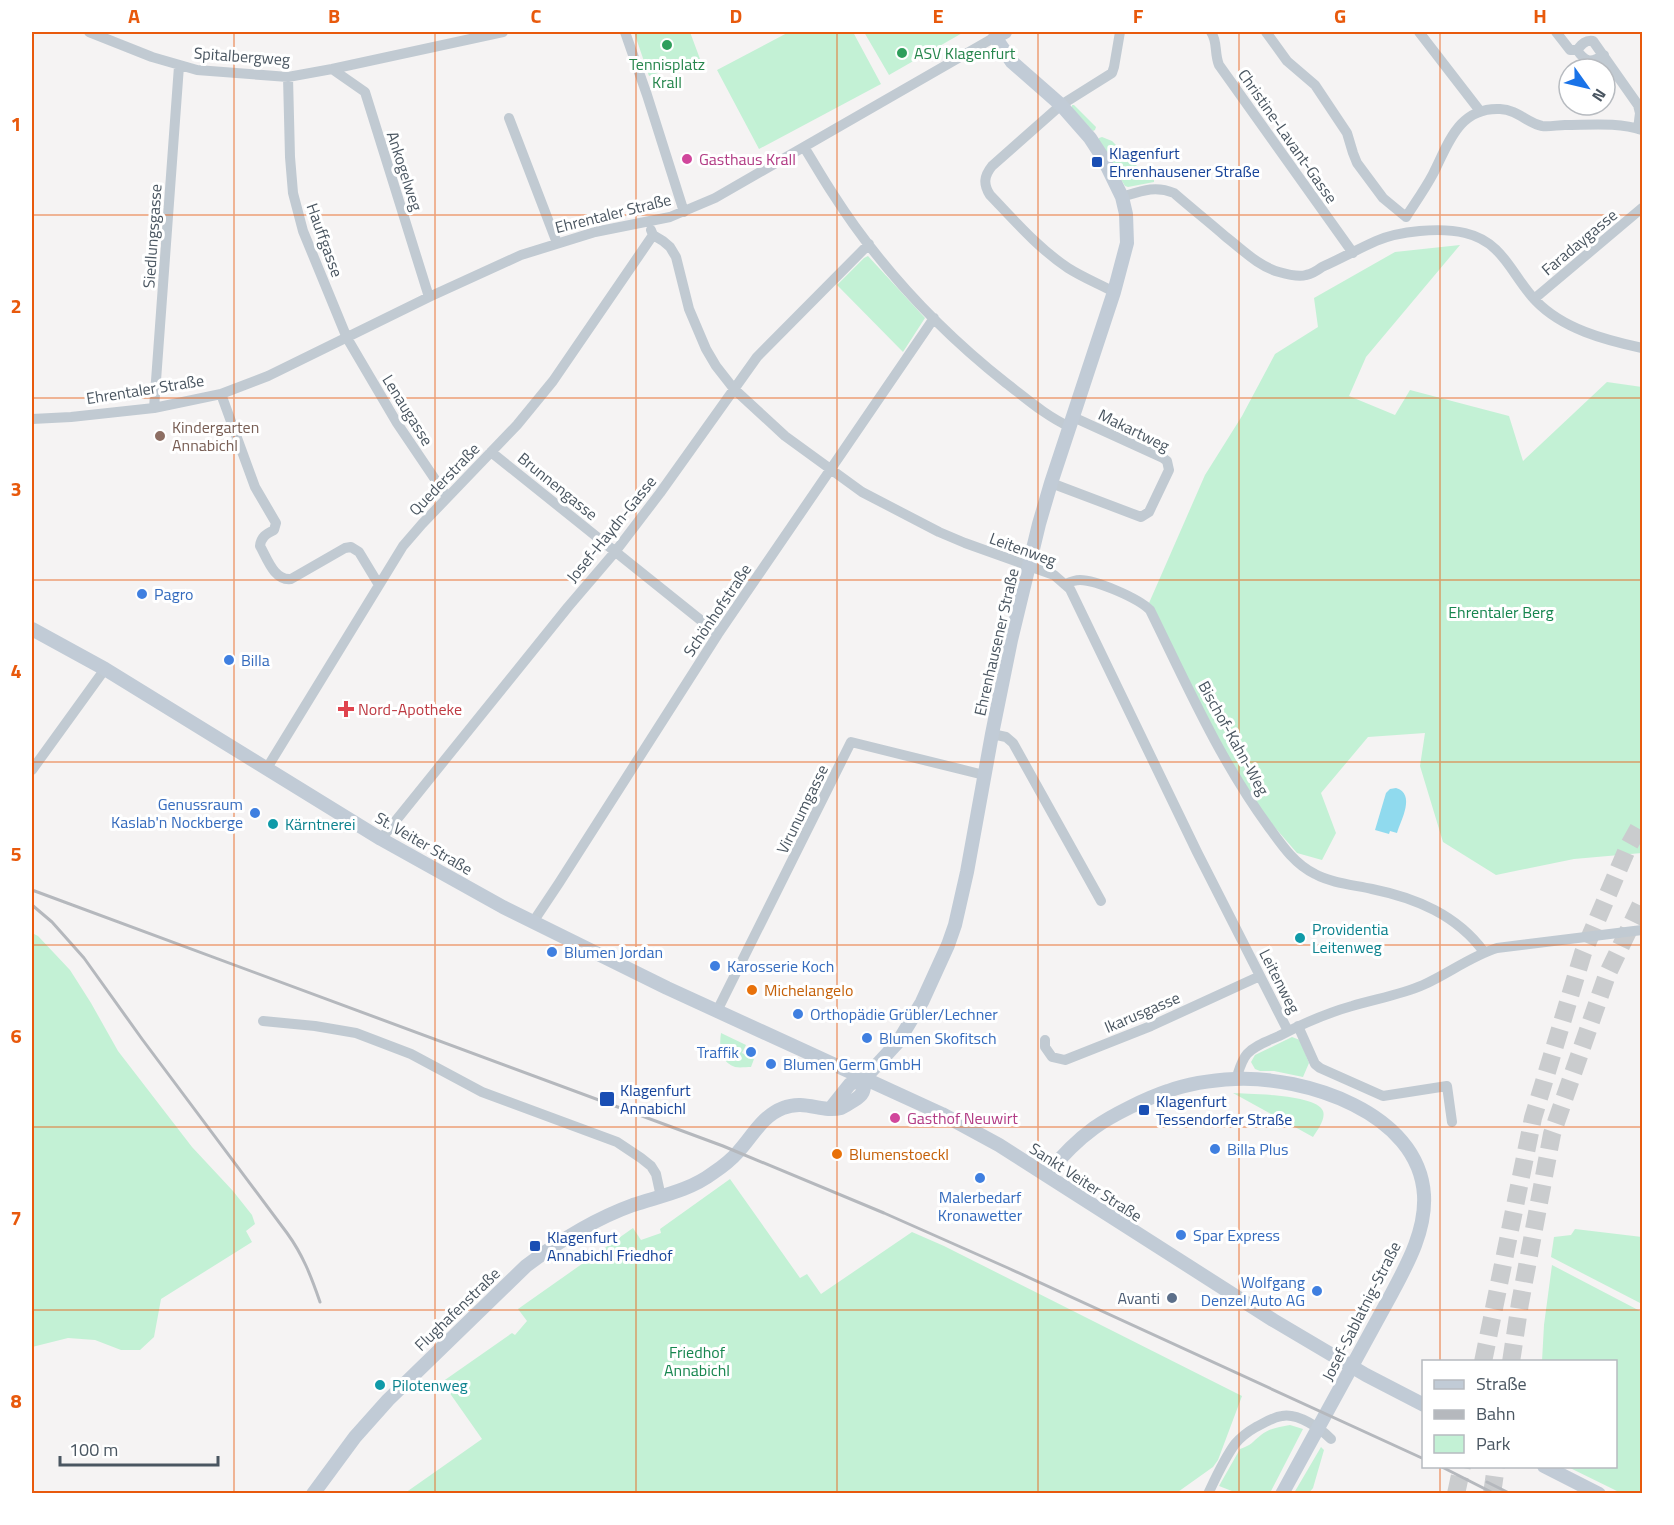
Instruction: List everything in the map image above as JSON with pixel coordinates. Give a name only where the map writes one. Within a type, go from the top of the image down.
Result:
[{"type":"main road","name":"Ehrentaler Straße","points":[[1000,34],[1012,62],[1061,105],[1090,138],[1103,158],[1122,197]]},
{"type":"main road","name":"Ehrenhausener Straße","points":[[864,1079],[892,1050],[916,1013],[948,945],[960,904],[1011,640],[1039,524],[1114,292],[1127,243],[1126,214],[1122,197]]},
{"type":"main road","name":"St. Veiter Straße","points":[[32,629],[105,669],[381,839],[532,922],[717,1011]]},
{"type":"main road","name":"Sankt Veiter Straße","points":[[717,1011],[942,1114],[999,1145],[1273,1320],[1366,1375],[1422,1404]]},
{"type":"main road","name":"Flughafenstraße","points":[[313,1494],[355,1437],[388,1400],[526,1266],[592,1222],[678,1191],[712,1174],[736,1154],[757,1128],[783,1108],[807,1105],[830,1109],[850,1084],[864,1079]]},
{"type":"main road","name":"Josef-Sablatnig-Straße","points":[[1046,1175],[1061,1157],[1095,1127],[1168,1090],[1209,1082],[1236,1079],[1281,1083],[1313,1089],[1363,1110],[1397,1135],[1409,1152],[1422,1181],[1424,1196],[1418,1235],[1392,1293],[1282,1494]]},
{"type":"main road","points":[[1546,1468],[1599,1494]]},
{"type":"street","name":"Spitalbergweg","points":[[88,32],[179,66],[197,70],[288,77],[503,32]]},
{"type":"street","points":[[625,32],[684,213]]},
{"type":"street","points":[[1114,292],[1070,269],[1030,237],[990,195],[985,187],[985,180],[992,166],[1061,105],[1112,73],[1120,32]]},
{"type":"street","name":"Christine-Lavant-Gasse","points":[[1211,32],[1216,44],[1216,58],[1219,65],[1353,253]]},
{"type":"street","points":[[1266,32],[1287,61],[1315,85],[1347,133],[1358,163],[1383,198],[1406,217]]},
{"type":"street","points":[[1419,32],[1480,111]]},
{"type":"street","points":[[1406,233],[1406,217],[1431,177],[1450,137],[1468,118],[1480,111],[1489,109],[1515,111],[1542,126],[1606,126],[1640,129],[1638,105],[1593,41],[1588,40],[1577,50],[1570,50],[1556,32]]},
{"type":"street","name":"Ehrentaler Straße","points":[[32,419],[154,408],[221,394],[268,376],[429,297],[521,255],[595,232],[684,213],[715,198],[1000,34]]},
{"type":"street","points":[[1577,50],[1582,57],[1590,61],[1595,61],[1604,55]]},
{"type":"street","name":"Siedlungsgasse","points":[[154,408],[179,66]]},
{"type":"street","name":"Ankogelweg","points":[[332,69],[364,92],[429,297]]},
{"type":"street","name":"Hauffgasse","points":[[288,77],[293,194],[303,231],[346,338]]},
{"type":"street","points":[[508,118],[557,243]]},
{"type":"street","points":[[804,147],[832,194],[869,244],[899,281],[934,318],[975,358],[1047,415],[1071,422]]},
{"type":"street","points":[[1122,197],[1159,188],[1174,193],[1259,263],[1280,272],[1306,275],[1389,236],[1439,231],[1463,232],[1480,237],[1495,248],[1534,299],[1545,309],[1567,323],[1596,336],[1642,348]]},
{"type":"street","name":"Faradaygasse","points":[[1534,299],[1642,208]]},
{"type":"street","points":[[649,221],[652,235]]},
{"type":"street","name":"Leitenweg","points":[[652,235],[670,247],[676,256],[689,309],[716,366],[734,389],[785,436],[862,492],[939,532],[987,552],[1054,575],[1066,584],[1074,594],[1152,760],[1260,976],[1315,1064],[1383,1096],[1447,1086],[1452,1122]]},
{"type":"street","name":"Quederstraße","points":[[267,768],[403,546],[517,425],[553,381],[652,235]]},
{"type":"street","name":"Josef-Haydn-Gasse","points":[[381,839],[615,552],[757,357],[869,244]]},
{"type":"street","name":"Schönhofstraße","points":[[532,922],[718,634],[934,318]]},
{"type":"street","name":"Lenaugasse","points":[[346,338],[397,423],[447,497]]},
{"type":"street","points":[[221,394],[255,487],[276,523],[274,530],[264,535],[260,546],[277,575],[291,579],[345,548],[351,547],[359,552],[379,585]]},
{"type":"street","name":"Makartweg","points":[[1051,483],[1141,517],[1149,512],[1169,470],[1167,461],[1163,458],[1071,422]]},
{"type":"street","name":"Brunnengasse","points":[[491,452],[718,634]]},
{"type":"street","name":"Bischof-Kahn-Weg","points":[[1066,584],[1081,580],[1119,591],[1146,605],[1223,757],[1256,809],[1296,862],[1316,876],[1389,892],[1434,909],[1462,927],[1485,952]]},
{"type":"street","points":[[32,770],[105,669]]},
{"type":"street","points":[[992,734],[1006,737],[1013,743],[1101,901]]},
{"type":"street","name":"Virunumgasse","points":[[717,1011],[851,742],[984,775]]},
{"type":"street","points":[[1236,1079],[1246,1056],[1255,1048],[1293,1029],[1350,1006],[1421,986],[1485,952],[1497,948],[1642,930]]},
{"type":"street","name":"Ikarusgasse","points":[[1046,1040],[1045,1047],[1052,1057],[1065,1060],[1151,1026],[1260,976]]},
{"type":"street","points":[[263,1021],[356,1033],[411,1054],[482,1092],[617,1143],[651,1166],[656,1174],[661,1197]]},
{"type":"street","points":[[1208,1494],[1235,1443],[1267,1421],[1289,1416],[1322,1430],[1331,1439]]},
{"type":"green space","name":"Tennisplatz Krall","points":[[634,32],[690,32],[700,59],[649,76]]},
{"type":"green space","points":[[789,32],[853,32],[881,84],[759,149],[717,70]]},
{"type":"green space","name":"ASV Klagenfurt","points":[[864,32],[964,32],[889,75]]},
{"type":"green space","points":[[1072,105],[1096,127],[1095,130],[1093,131],[1072,108]]},
{"type":"green space","points":[[1102,137],[1112,141],[1137,166],[1154,178],[1154,182],[1125,186],[1098,141]]},
{"type":"green space","name":"Ehrentaler Berg","points":[[1460,245],[1366,357],[1349,396],[1395,415],[1410,390],[1509,416],[1523,461],[1607,382],[1642,387],[1642,853],[1574,859],[1496,875],[1443,842],[1420,766],[1425,733],[1368,737],[1321,793],[1336,833],[1322,860],[1297,853],[1259,809],[1237,775],[1149,603],[1205,475],[1242,416],[1275,354],[1318,327],[1314,298],[1395,252]]},
{"type":"green space","points":[[868,256],[925,318],[903,352],[837,285]]},
{"type":"green space","points":[[32,933],[38,936],[70,970],[118,1051],[192,1147],[233,1191],[252,1215],[255,1224],[246,1231],[252,1242],[161,1299],[154,1337],[140,1350],[121,1350],[95,1340],[68,1338],[32,1347]]},
{"type":"green space","points":[[721,1033],[746,1045],[742,1053],[754,1059],[751,1067],[735,1067],[726,1061],[720,1043]]},
{"type":"green space","points":[[1292,1037],[1300,1040],[1309,1063],[1303,1077],[1255,1069],[1251,1062],[1255,1055]]},
{"type":"green space","points":[[1233,1093],[1282,1096],[1309,1101],[1318,1105],[1323,1111],[1321,1125],[1313,1137]]},
{"type":"green space","name":"Friedhof Annabichl","points":[[730,1179],[800,1278],[807,1274],[821,1294],[912,1232],[1242,1396],[1218,1460],[1213,1467],[1175,1494],[405,1493],[482,1439],[442,1382],[512,1333],[515,1335],[527,1321],[518,1309],[633,1228],[641,1240],[661,1233],[660,1229]]},
{"type":"green space","points":[[1575,1229],[1642,1237],[1642,1304],[1551,1257],[1554,1237],[1571,1235]]},
{"type":"green space","points":[[1552,1265],[1642,1312],[1642,1493],[1621,1493],[1570,1468],[1617,1468],[1617,1360],[1542,1360]]},
{"type":"green space","points":[[1290,1425],[1303,1429],[1270,1493],[1237,1493],[1219,1486],[1240,1449],[1250,1445],[1268,1431]]},
{"type":"green space","points":[[1321,1447],[1324,1450],[1313,1488],[1309,1493],[1294,1493]]},
{"type":"water","points":[[1396,788],[1402,791],[1406,801],[1404,815],[1397,833],[1390,831],[1389,834],[1375,830],[1386,793]]},
{"type":"tunnel","points":[[1483,1360],[1533,1118],[1583,953],[1628,847],[1642,822]]},
{"type":"tunnel","points":[[1511,1360],[1552,1134],[1607,975],[1642,902]]},
{"type":"tunnel","points":[[1456,1494],[1462,1468]]},
{"type":"tunnel","points":[[1492,1494],[1496,1468]]},
{"type":"railway","points":[[32,890],[723,1146],[1008,1268],[1422,1458]]},
{"type":"railway","points":[[32,905],[52,922],[84,958],[287,1233],[298,1249],[320,1302]]},
{"type":"railway","points":[[1444,1468],[1495,1494]]},
{"type":"railway","points":[[1487,1482],[1511,1494]]},
{"type":"place","name":"Tennisplatz Krall","points":[[667,45]]},
{"type":"place","name":"ASV Klagenfurt","points":[[902,53]]},
{"type":"place","name":"Gasthaus Krall","points":[[687,159]]},
{"type":"place","name":"Klagenfurt Ehrenhausener Straße","points":[[1097,162]]},
{"type":"place","name":"Kindergarten Annabichl","points":[[160,436]]},
{"type":"place","name":"Pagro","points":[[142,594]]},
{"type":"place","name":"Billa","points":[[229,660]]},
{"type":"place","name":"Nord-Apotheke","points":[[346,709]]},
{"type":"place","name":"Genussraum Kaslab'n Nockberge","points":[[255,813]]},
{"type":"place","name":"Kärntnerei","points":[[273,824]]},
{"type":"place","name":"Providentia Leitenweg","points":[[1300,938]]},
{"type":"place","name":"Blumen Jordan","points":[[552,952]]},
{"type":"place","name":"Karosserie Koch","points":[[715,966]]},
{"type":"place","name":"Michelangelo","points":[[752,990]]},
{"type":"place","name":"Orthopädie Grübler/Lechner","points":[[798,1014]]},
{"type":"place","name":"Blumen Skofitsch","points":[[867,1038]]},
{"type":"place","name":"Traffik","points":[[751,1052]]},
{"type":"place","name":"Blumen Germ GmbH","points":[[771,1064]]},
{"type":"place","name":"Klagenfurt Annabichl","points":[[607,1099]]},
{"type":"place","name":"Klagenfurt Tessendorfer Straße","points":[[1144,1110]]},
{"type":"place","name":"Gasthof Neuwirt","points":[[895,1118]]},
{"type":"place","name":"Billa Plus","points":[[1215,1149]]},
{"type":"place","name":"Blumenstoeckl","points":[[837,1154]]},
{"type":"place","name":"Malerbedarf Kronawetter","points":[[980,1178]]},
{"type":"place","name":"Spar Express","points":[[1181,1235]]},
{"type":"place","name":"Klagenfurt Annabichl Friedhof","points":[[535,1246]]},
{"type":"place","name":"Wolfgang Denzel Auto AG","points":[[1317,1291]]},
{"type":"place","name":"Avanti","points":[[1172,1298]]},
{"type":"place","name":"Pilotenweg","points":[[380,1385]]}]
